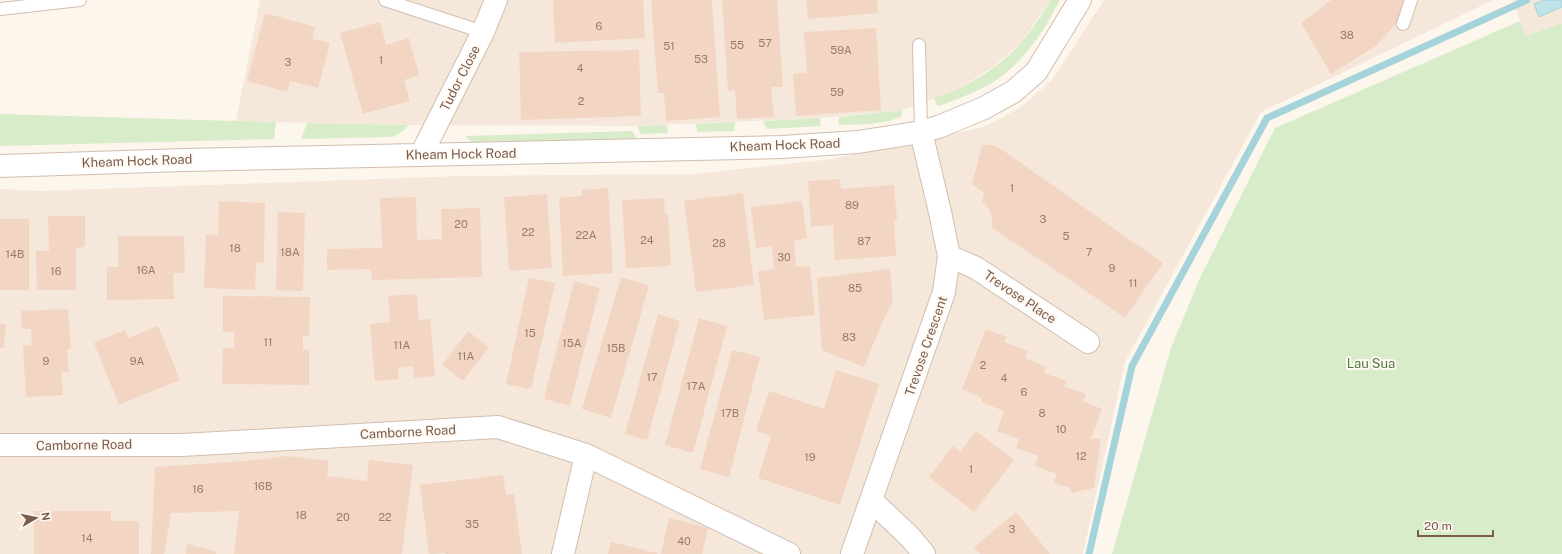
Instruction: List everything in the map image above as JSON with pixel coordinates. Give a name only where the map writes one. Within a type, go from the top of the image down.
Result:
[{"type":"street","name":"Tudor Close","points":[[421,155],[483,32],[496,0]]},
{"type":"street","name":"Kheam Hock Road","points":[[0,166],[184,160],[782,147],[858,142],[921,132],[941,126],[984,108],[1013,92],[1036,72],[1080,0]]},
{"type":"street","name":"Trevose Crescent","points":[[852,554],[872,501],[944,292],[948,256],[940,212],[921,132]]},
{"type":"street","name":"Trevose Place","points":[[948,256],[976,268],[1088,342]]},
{"type":"street","name":"Camborne Road","points":[[0,446],[182,444],[498,427],[586,455],[788,554]]},
{"type":"street","points":[[563,554],[586,455]]},
{"type":"street","points":[[872,501],[910,538],[924,554]]},
{"type":"lane","points":[[0,9],[80,0]]},
{"type":"lane","points":[[384,0],[483,32]]},
{"type":"lane","points":[[1404,24],[1411,0]]},
{"type":"lane","points":[[918,45],[921,132]]},
{"type":"shaded area","points":[[260,0],[1050,0],[1021,43],[993,67],[965,85],[945,95],[903,110],[820,118],[637,126],[409,125],[236,121]]},
{"type":"shaded area","points":[[1104,0],[1493,0],[1261,112],[1125,362],[1083,554],[0,554],[0,189],[40,191],[461,176],[694,174],[833,159],[980,128],[1022,106],[1052,80]]},
{"type":"shaded area","points":[[1512,0],[1562,0],[1562,23],[1526,36]]},
{"type":"green space","points":[[1050,0],[1060,0],[1033,45],[1016,64],[989,85],[937,106],[934,98],[958,89],[981,76],[1011,53],[1028,34]]},
{"type":"green space","name":"Lau Sua","points":[[1520,21],[1526,36],[1562,23],[1562,554],[1112,554],[1171,348],[1199,280],[1275,128]]},
{"type":"green space","points":[[903,110],[901,117],[894,120],[870,124],[839,125],[839,117]]},
{"type":"green space","points":[[0,114],[276,122],[274,139],[0,146]]},
{"type":"green space","points":[[820,118],[821,126],[767,129],[763,121]]},
{"type":"green space","points":[[735,122],[734,131],[698,132],[695,124]]},
{"type":"green space","points":[[307,123],[409,125],[403,131],[392,137],[301,139]]},
{"type":"green space","points":[[667,125],[668,133],[641,134],[637,126]]},
{"type":"green space","points":[[632,131],[637,139],[472,142],[465,136]]},
{"type":"water","points":[[1543,0],[1562,0],[1562,7],[1539,17],[1534,4]]},
{"type":"building","points":[[553,0],[643,0],[645,38],[555,43]]},
{"type":"building","points":[[651,0],[712,0],[720,117],[666,121],[664,93],[658,93]]},
{"type":"building","points":[[722,0],[777,0],[783,87],[771,87],[774,117],[737,119],[735,90],[728,91]]},
{"type":"building","points":[[806,0],[877,0],[878,13],[808,19]]},
{"type":"building","points":[[1331,0],[1406,0],[1401,18],[1376,46],[1331,74],[1301,23]]},
{"type":"building","points":[[265,13],[315,27],[312,39],[330,43],[318,88],[290,81],[287,92],[247,81]]},
{"type":"building","points":[[380,22],[386,45],[409,38],[419,75],[404,80],[410,101],[363,114],[340,33]]},
{"type":"building","points":[[876,28],[881,110],[796,116],[793,74],[807,73],[804,32]]},
{"type":"building","points":[[639,50],[641,116],[521,120],[519,52]]},
{"type":"building","points":[[982,145],[992,145],[1001,149],[1163,263],[1125,318],[992,228],[992,218],[989,209],[982,201],[984,193],[972,184]]},
{"type":"building","points":[[840,179],[841,189],[894,185],[897,220],[894,220],[896,256],[835,260],[833,225],[811,227],[808,181]]},
{"type":"building","points":[[608,188],[613,273],[563,276],[559,198],[582,196],[582,190]]},
{"type":"building","points":[[743,193],[754,285],[696,292],[684,201]]},
{"type":"building","points":[[547,194],[552,268],[509,271],[504,197]]},
{"type":"building","points":[[416,197],[417,240],[442,239],[441,209],[480,208],[482,277],[372,280],[371,269],[327,270],[327,249],[382,248],[380,198]]},
{"type":"building","points":[[664,198],[665,215],[668,214],[671,266],[626,268],[622,200]]},
{"type":"building","points":[[219,201],[265,203],[264,263],[256,262],[255,290],[204,288],[206,234],[218,235]]},
{"type":"building","points":[[802,201],[807,238],[794,240],[796,267],[810,266],[815,315],[764,320],[758,271],[774,269],[772,246],[756,248],[751,207]]},
{"type":"building","points":[[278,212],[305,213],[303,291],[276,290]]},
{"type":"building","points":[[48,216],[85,216],[85,247],[76,248],[76,290],[37,290],[36,251],[49,251]]},
{"type":"building","points":[[0,219],[29,219],[29,290],[0,290]]},
{"type":"building","points":[[118,236],[184,236],[185,273],[173,273],[174,299],[107,300],[107,267],[118,267]]},
{"type":"building","points":[[890,269],[893,301],[882,323],[864,367],[822,350],[817,278]]},
{"type":"building","points":[[621,277],[649,286],[611,418],[582,409]]},
{"type":"building","points":[[529,278],[555,283],[531,389],[506,384]]},
{"type":"building","points":[[574,281],[600,288],[570,406],[544,399]]},
{"type":"building","points":[[417,294],[419,320],[430,319],[435,376],[414,378],[413,366],[398,368],[399,379],[375,381],[370,324],[390,322],[388,296]]},
{"type":"building","points":[[223,296],[310,297],[309,336],[303,335],[303,350],[309,350],[309,385],[222,384],[223,348],[234,348],[234,332],[223,332]]},
{"type":"building","points":[[68,309],[71,349],[67,349],[69,372],[61,372],[63,395],[26,397],[23,346],[32,345],[31,329],[22,329],[21,311]]},
{"type":"building","points":[[658,314],[680,321],[647,440],[625,434]]},
{"type":"building","points":[[699,318],[727,326],[693,453],[665,445]]},
{"type":"building","points":[[0,323],[6,324],[4,348],[0,348]]},
{"type":"building","points":[[158,326],[180,380],[119,405],[94,343],[125,330],[128,338]]},
{"type":"building","points":[[986,329],[1007,337],[1004,342],[1028,351],[1025,358],[1047,367],[1044,373],[1067,381],[1064,386],[1086,394],[1083,401],[1102,409],[1091,439],[1101,439],[1094,488],[1070,493],[1071,488],[1054,483],[1057,474],[1035,466],[1038,456],[1016,448],[1019,439],[997,431],[1004,411],[981,402],[982,398],[962,389]]},
{"type":"building","points":[[468,331],[489,347],[463,381],[442,365]]},
{"type":"building","points":[[732,350],[760,357],[729,477],[700,469]]},
{"type":"building","points":[[836,370],[879,384],[840,505],[758,478],[771,436],[756,431],[769,391],[824,409]]},
{"type":"building","points":[[976,431],[1014,460],[974,512],[929,477],[953,446],[960,452]]},
{"type":"building","points":[[287,456],[329,461],[327,476],[367,481],[369,460],[413,465],[402,554],[234,554],[239,511],[171,513],[164,554],[151,554],[155,467],[245,461]]},
{"type":"building","points":[[503,475],[506,495],[514,494],[522,554],[429,554],[420,485]]},
{"type":"building","points":[[34,511],[111,511],[111,521],[139,521],[139,554],[34,554]]},
{"type":"building","points":[[1016,512],[1050,554],[980,554],[974,547]]},
{"type":"building","points":[[669,518],[708,528],[702,554],[661,554]]},
{"type":"building","points":[[611,542],[657,553],[657,554],[608,554]]},
{"type":"building","points":[[187,544],[216,551],[216,554],[186,554]]},
{"type":"waterway","points":[[1089,554],[1132,366],[1267,118],[1527,0]]}]
